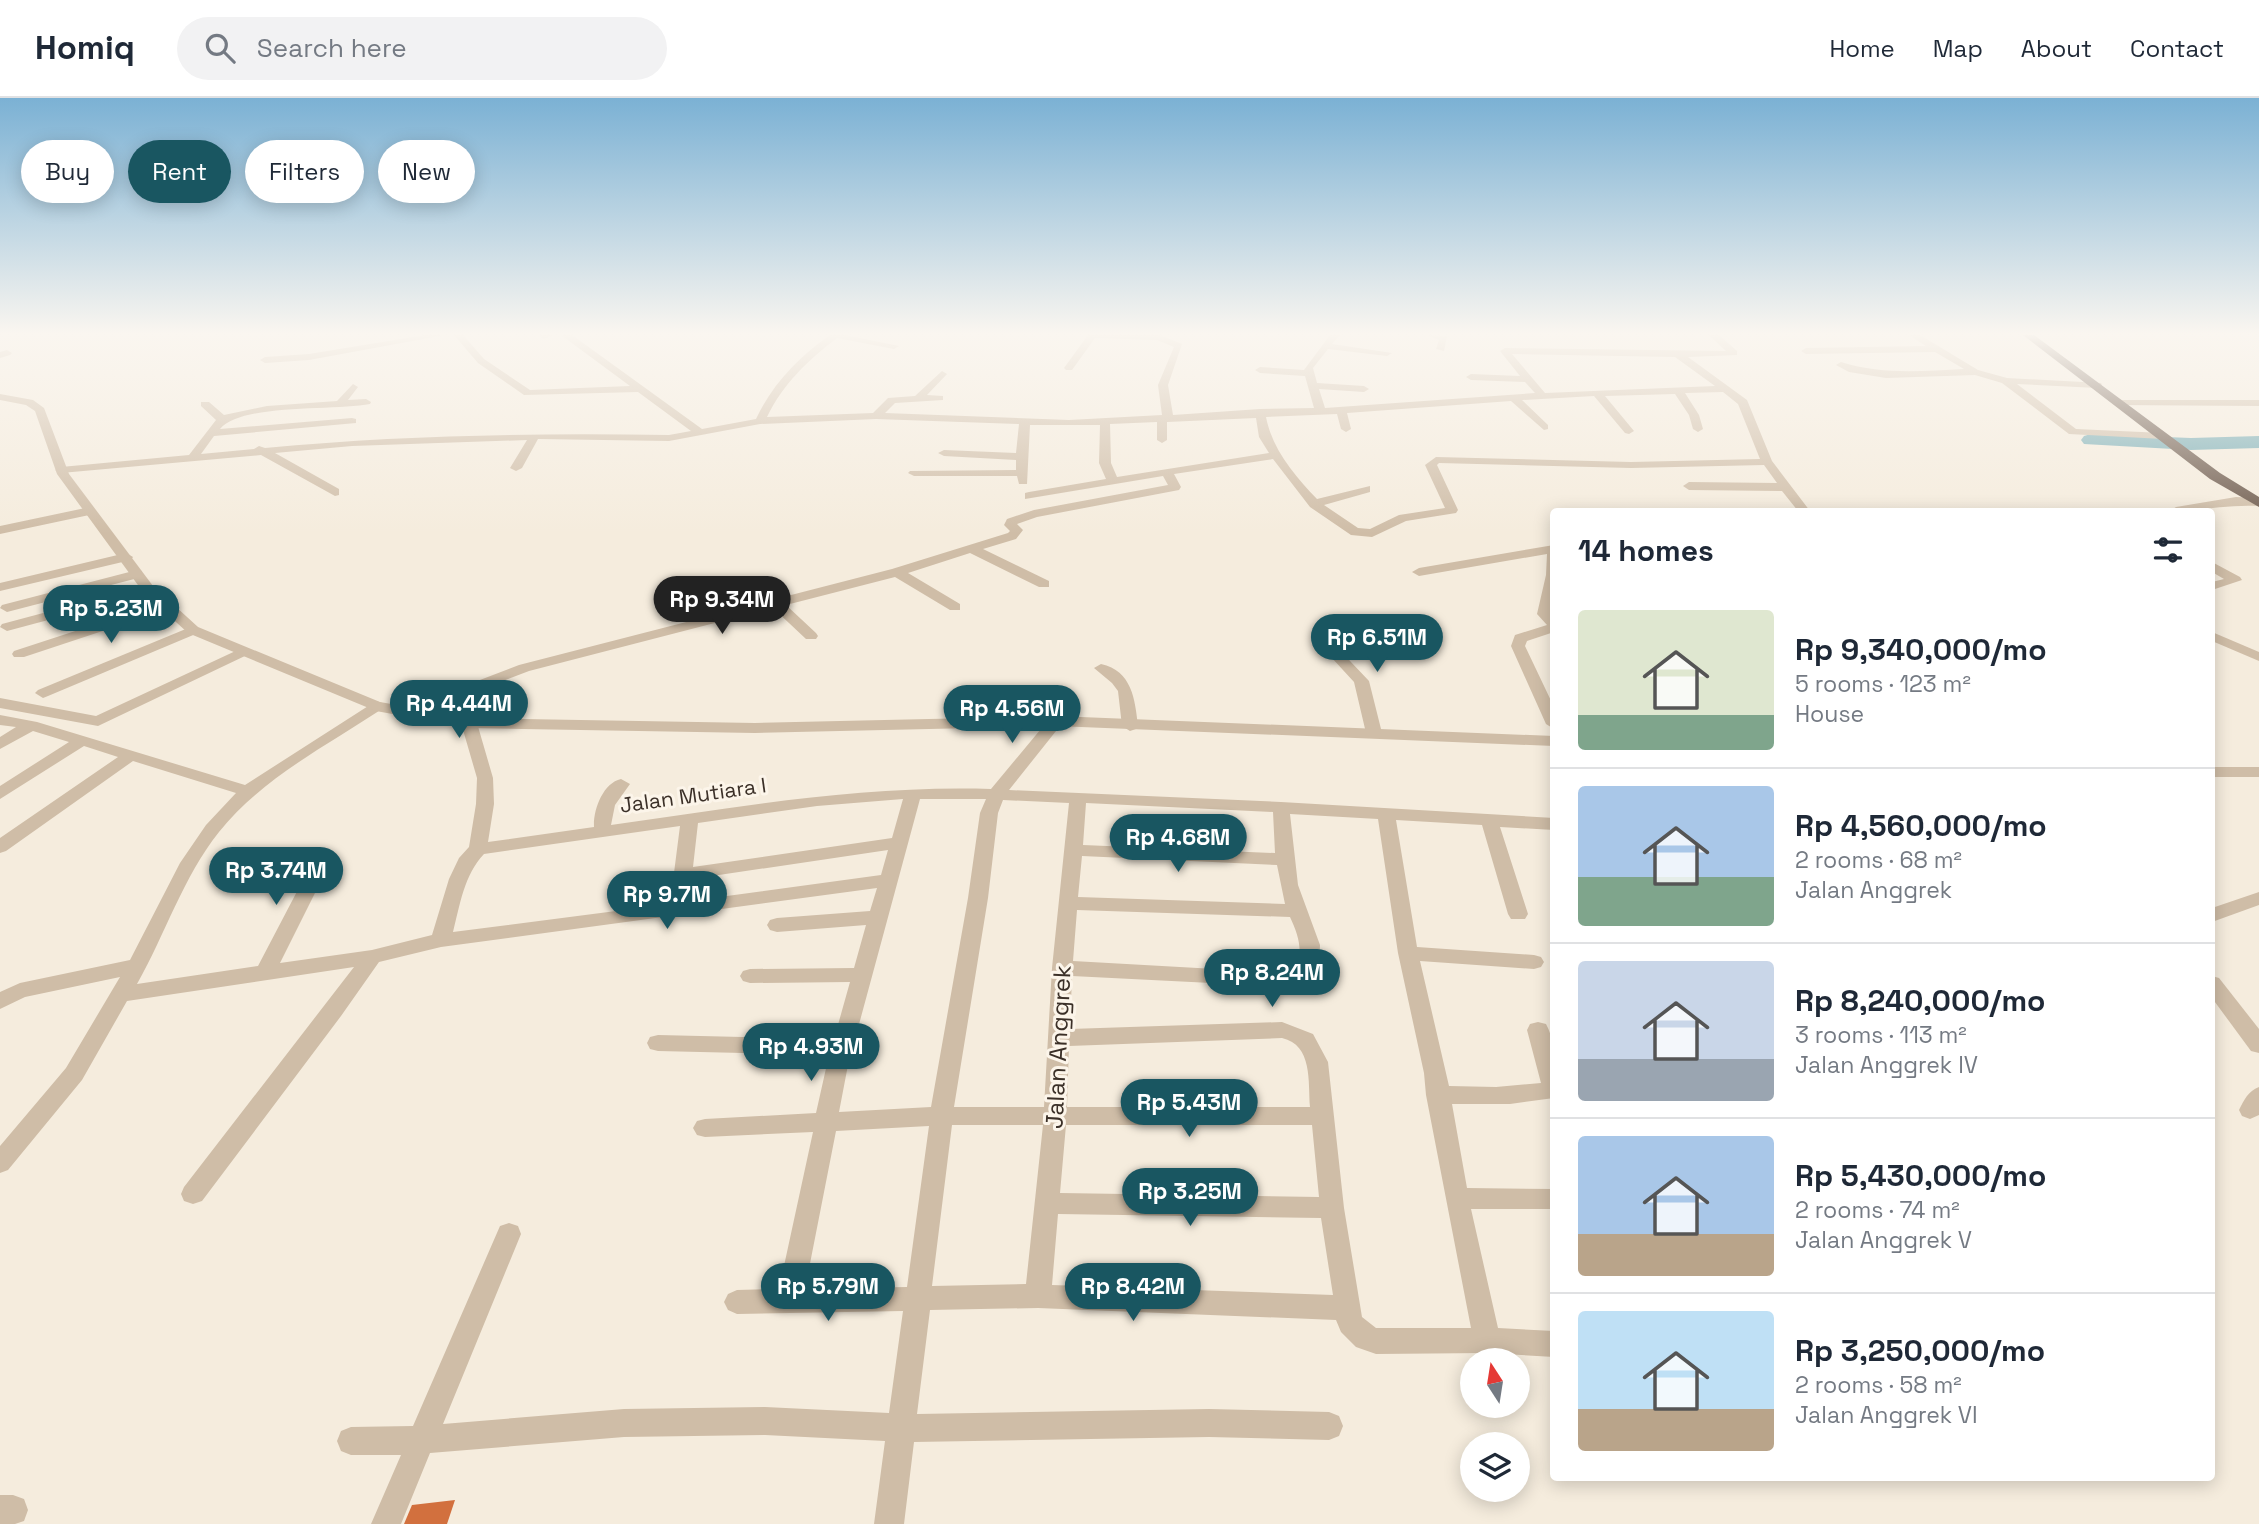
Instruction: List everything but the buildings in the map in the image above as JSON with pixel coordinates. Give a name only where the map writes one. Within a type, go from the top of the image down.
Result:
[{"type":"highway","points":[[2129,402],[2238,497],[2259,500]]},
{"type":"highway","points":[[2118,403],[2242,484],[2259,500]]},
{"type":"street","points":[[26,402],[40,410],[61,470],[148,589],[164,606],[193,630],[376,706],[469,723],[755,727],[1056,721],[1550,741]]},
{"type":"street","points":[[194,455],[222,420],[249,412],[366,402]]},
{"type":"street","points":[[657,402],[701,433]]},
{"type":"street","points":[[760,421],[768,402]]},
{"type":"street","points":[[876,416],[888,402]]},
{"type":"street","points":[[1163,440],[1165,402]]},
{"type":"street","points":[[1318,402],[1320,410]]},
{"type":"street","points":[[1368,402],[1371,409]]},
{"type":"street","points":[[61,470],[258,449],[534,436],[657,438],[701,433],[760,421],[876,416],[1025,423],[1105,422],[1485,402]]},
{"type":"street","points":[[1511,402],[1544,427]]},
{"type":"street","points":[[1604,402],[1629,431]]},
{"type":"street","points":[[1685,402],[1694,415],[1698,429]]},
{"type":"street","points":[[1742,402],[1750,414],[1767,462],[1802,508]]},
{"type":"street","points":[[2032,402],[2073,432],[2177,442]]},
{"type":"street","points":[[2118,403],[2259,403]]},
{"type":"street","points":[[205,404],[217,412],[222,420]]},
{"type":"street","points":[[2242,404],[2259,414]]},
{"type":"street","points":[[1340,410],[1346,429]]},
{"type":"street","points":[[1260,412],[1264,437],[1275,455],[1314,504],[1355,532],[1366,533],[1403,518],[1452,510],[1431,465],[1436,460],[1631,465],[1767,462]]},
{"type":"street","points":[[213,433],[352,421]]},
{"type":"street","points":[[1105,422],[1105,463],[1112,482]]},
{"type":"street","points":[[1025,423],[1021,473],[1034,514]]},
{"type":"street","points":[[516,468],[534,436]]},
{"type":"street","points":[[258,449],[322,482],[335,492]]},
{"type":"street","points":[[944,453],[1021,457]]},
{"type":"street","points":[[1029,496],[1275,455]]},
{"type":"street","points":[[410,712],[524,668],[897,572],[972,549],[1012,536],[1017,530],[1011,522],[1034,514],[1173,488],[1167,472]]},
{"type":"street","points":[[914,473],[1021,473]]},
{"type":"street","points":[[1689,486],[1785,487]]},
{"type":"street","points":[[1314,504],[1366,488]]},
{"type":"street","points":[[2189,508],[2238,497]]},
{"type":"street","points":[[0,530],[90,511]]},
{"type":"street","points":[[972,549],[1044,584]]},
{"type":"street","points":[[1419,572],[1481,559],[1550,549]]},
{"type":"street","points":[[0,587],[126,557]]},
{"type":"street","points":[[2215,568],[2235,580],[2215,585]]},
{"type":"street","points":[[897,572],[955,607]]},
{"type":"street","points":[[7,608],[137,574]]},
{"type":"street","points":[[1550,588],[1544,614],[1550,621]]},
{"type":"street","points":[[7,627],[148,589]]},
{"type":"street","points":[[776,604],[811,636]]},
{"type":"street","points":[[19,654],[164,606]]},
{"type":"street","points":[[1550,626],[1520,638],[1518,646],[1550,715]]},
{"type":"street","points":[[43,693],[193,630]]},
{"type":"street","points":[[2215,638],[2259,657]]},
{"type":"street","points":[[1327,645],[1361,681],[1374,733]]},
{"type":"street","points":[[2215,652],[2231,646]]},
{"type":"street","points":[[0,703],[98,721],[242,652]]},
{"type":"street","points":[[1101,668],[1120,678],[1125,687],[1130,726]]},
{"type":"street","points":[[0,1163],[74,1074],[137,966],[189,863],[212,829],[247,791],[376,706]]},
{"type":"street","points":[[0,720],[31,725],[247,791]]},
{"type":"street","points":[[889,1524],[942,1116],[989,813],[998,792],[1056,721]]},
{"type":"street","points":[[441,940],[458,879],[466,862],[478,849],[485,804],[485,778],[469,723]]},
{"type":"street","points":[[0,744],[31,725]]},
{"type":"street","points":[[0,794],[81,741]]},
{"type":"street","points":[[0,847],[130,756]]},
{"type":"street","points":[[2215,772],[2256,774]]},
{"type":"street","points":[[603,829],[601,818],[604,804],[621,784]]},
{"type":"street","name":"Jalan Mutiara I","points":[[478,849],[603,829],[866,794],[998,792],[1550,824]]},
{"type":"street","points":[[789,1301],[842,1047],[913,793]]},
{"type":"street","name":"Jalan Anggrek","points":[[1038,1296],[1055,1117],[1062,968],[1078,797]]},
{"type":"street","points":[[1062,968],[1251,978],[1303,975],[1307,972],[1310,945],[1304,922],[1296,911],[1285,859],[1281,807]]},
{"type":"street","points":[[1386,815],[1408,953],[1435,1073],[1457,1198],[1487,1340]]},
{"type":"street","points":[[679,909],[690,818]]},
{"type":"street","points":[[1489,820],[1518,914]]},
{"type":"street","points":[[685,874],[900,842]]},
{"type":"street","points":[[1072,850],[1285,859]]},
{"type":"street","points":[[265,973],[323,859]]},
{"type":"street","points":[[121,994],[372,957],[441,940],[889,880]]},
{"type":"street","points":[[2215,914],[2259,898]]},
{"type":"street","points":[[1070,903],[1296,911]]},
{"type":"street","points":[[777,925],[879,917]]},
{"type":"street","points":[[1408,953],[1534,962]]},
{"type":"street","points":[[192,1194],[334,1011],[372,957]]},
{"type":"street","points":[[0,1001],[31,989],[137,966]]},
{"type":"street","points":[[750,976],[864,975]]},
{"type":"street","points":[[2215,987],[2259,1045]]},
{"type":"street","points":[[1059,1038],[1282,1030],[1306,1037],[1314,1046],[1317,1062],[1332,1208],[1350,1323],[1357,1332],[1376,1341],[1487,1340],[1550,1344]]},
{"type":"street","points":[[1538,1030],[1550,1074]]},
{"type":"street","points":[[657,1043],[842,1047]]},
{"type":"street","points":[[1437,1095],[1500,1097],[1532,1095],[1550,1089]]},
{"type":"street","points":[[705,1128],[942,1116],[1323,1116]]},
{"type":"street","points":[[1457,1198],[1550,1199]]},
{"type":"street","points":[[1048,1203],[1332,1208]]},
{"type":"street","points":[[386,1524],[509,1234]]},
{"type":"street","points":[[737,1302],[918,1296],[1038,1296],[1348,1308]]},
{"type":"street","points":[[351,1441],[421,1440],[624,1423],[765,1421],[903,1428],[1209,1423],[1329,1426]]},
{"type":"waterway","points":[[2091,440],[2191,444],[2259,442]]}]
